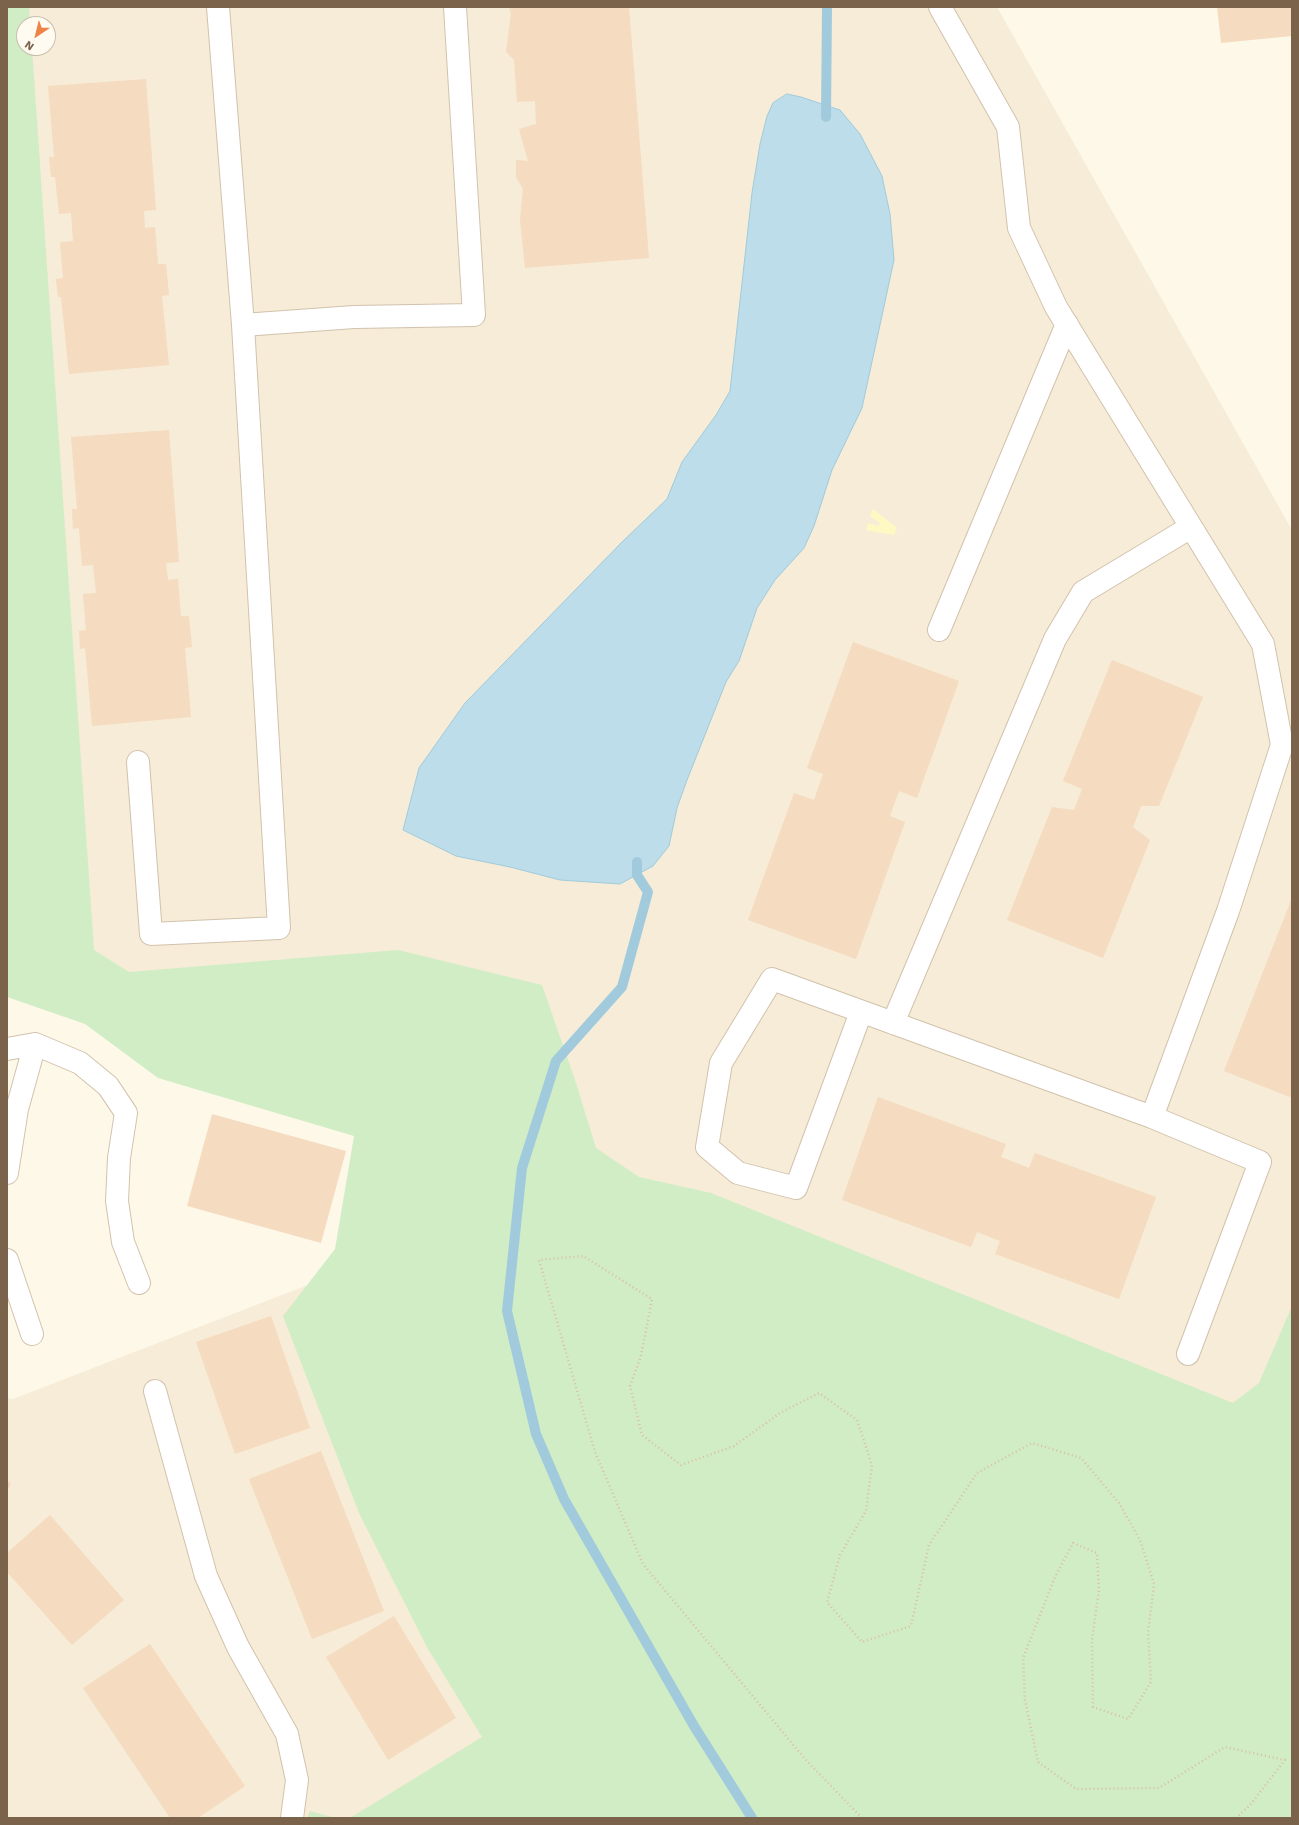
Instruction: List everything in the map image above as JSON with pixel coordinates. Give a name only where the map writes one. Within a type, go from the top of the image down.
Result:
[{"type":"lane","points":[[138,762],[151,934],[279,928],[243,325],[218,7]]},
{"type":"lane","points":[[243,325],[354,317],[474,316],[456,7]]},
{"type":"lane","points":[[940,7],[1008,127],[1019,228],[1056,307],[1263,644],[1282,745],[1228,911],[1152,1117]]},
{"type":"lane","points":[[939,630],[1067,324]]},
{"type":"lane","points":[[893,1023],[1055,639],[1083,592],[1191,527]]},
{"type":"lane","points":[[861,1012],[796,1188],[738,1173],[707,1147],[721,1063],[772,979],[1152,1117],[1260,1162],[1188,1354]]},
{"type":"lane","points":[[7,1173],[17,1109],[36,1044]]},
{"type":"lane","points":[[7,1049],[36,1044],[80,1064],[108,1086],[126,1113],[119,1158],[117,1201],[123,1242],[139,1284]]},
{"type":"lane","points":[[7,1260],[32,1334]]},
{"type":"lane","points":[[155,1391],[206,1576],[238,1647],[287,1734],[297,1780],[292,1818]]},
{"type":"path","points":[[862,1818],[805,1758],[643,1564],[596,1452],[539,1260],[583,1256],[652,1299],[641,1356],[630,1386],[642,1435],[681,1465],[734,1446],[780,1413],[819,1393],[857,1420],[872,1465],[866,1511],[840,1555],[827,1602],[862,1642],[911,1626],[929,1545],[977,1473],[1032,1443],[1081,1458],[1119,1503],[1140,1540],[1154,1584],[1148,1633],[1151,1682],[1128,1719],[1093,1707],[1092,1640],[1100,1590],[1097,1553],[1073,1543],[1055,1577],[1023,1658],[1025,1700],[1038,1762],[1076,1789],[1159,1788],[1225,1747],[1285,1760],[1250,1805],[1236,1818]]},
{"type":"shaded area","points":[[7,7],[997,7],[1292,530],[1292,1391],[1256,1479],[80,979]]},
{"type":"shaded area","points":[[349,1269],[557,1740],[449,1818],[7,1818],[7,1398],[13,1399]]},
{"type":"green space","points":[[7,7],[29,7],[30,16],[16,16],[16,56],[33,56],[94,950],[129,972],[398,950],[542,985],[575,1080],[596,1148],[639,1177],[711,1193],[1233,1403],[1259,1383],[1292,1306],[1292,1818],[350,1818],[482,1737],[428,1649],[359,1513],[283,1316],[335,1249],[354,1136],[158,1078],[85,1024],[7,997]]},
{"type":"green space","points":[[310,1811],[336,1818],[307,1818]]},
{"type":"sand","points":[[873,509],[897,528],[894,535],[866,530],[868,523],[878,526],[880,523],[870,516]]},
{"type":"water","points":[[787,94],[840,110],[860,134],[882,176],[890,214],[894,260],[862,408],[832,470],[814,526],[804,548],[775,580],[757,608],[739,661],[726,682],[687,780],[677,808],[669,846],[653,866],[620,884],[560,880],[510,867],[456,856],[403,830],[419,768],[465,703],[622,542],[667,499],[682,462],[716,415],[730,391],[752,193],[760,144],[767,116],[773,103]]},
{"type":"building","points":[[509,7],[629,7],[649,258],[525,268],[520,220],[523,189],[516,177],[516,160],[528,161],[519,129],[536,124],[535,101],[517,102],[514,60],[506,52],[511,14]]},
{"type":"building","points":[[1217,7],[1292,7],[1292,36],[1221,43]]},
{"type":"building","points":[[146,79],[156,210],[144,211],[145,228],[155,227],[158,264],[166,264],[169,295],[162,296],[169,365],[69,374],[61,297],[58,297],[56,279],[63,278],[60,242],[73,241],[71,213],[59,214],[55,177],[51,177],[49,157],[54,157],[48,86]]},
{"type":"building","points":[[169,430],[179,562],[166,563],[168,580],[178,579],[181,616],[189,616],[192,647],[185,648],[191,717],[92,726],[85,648],[80,649],[79,631],[86,630],[83,594],[96,593],[93,565],[82,566],[79,528],[73,529],[72,509],[77,509],[71,437]]},
{"type":"building","points":[[853,642],[959,681],[917,798],[899,791],[890,816],[905,822],[856,959],[748,920],[794,793],[814,800],[823,774],[807,768]]},
{"type":"building","points":[[1112,660],[1203,697],[1159,806],[1141,806],[1133,827],[1150,840],[1103,958],[1007,920],[1052,807],[1074,810],[1082,789],[1063,781]]},
{"type":"building","points":[[1292,898],[1292,1098],[1224,1071]]},
{"type":"building","points":[[878,1097],[1006,1144],[1001,1157],[1029,1168],[1035,1153],[1156,1197],[1119,1299],[995,1254],[1000,1241],[977,1232],[971,1247],[842,1200]]},
{"type":"building","points":[[212,1114],[346,1151],[321,1243],[187,1206]]},
{"type":"building","points":[[271,1316],[310,1428],[235,1454],[196,1342]]},
{"type":"building","points":[[321,1451],[384,1611],[312,1639],[249,1479]]},
{"type":"building","points":[[7,1481],[11,1483],[7,1492]]},
{"type":"building","points":[[50,1515],[124,1600],[72,1645],[7,1572],[7,1553]]},
{"type":"building","points":[[394,1616],[456,1718],[388,1760],[326,1657]]},
{"type":"building","points":[[150,1644],[245,1786],[198,1818],[170,1818],[83,1688]]},
{"type":"waterway","points":[[826,117],[827,7]]},
{"type":"waterway","points":[[637,862],[637,875],[648,892],[622,987],[556,1061],[522,1168],[507,1311],[536,1434],[564,1499],[694,1726],[752,1818]]}]
